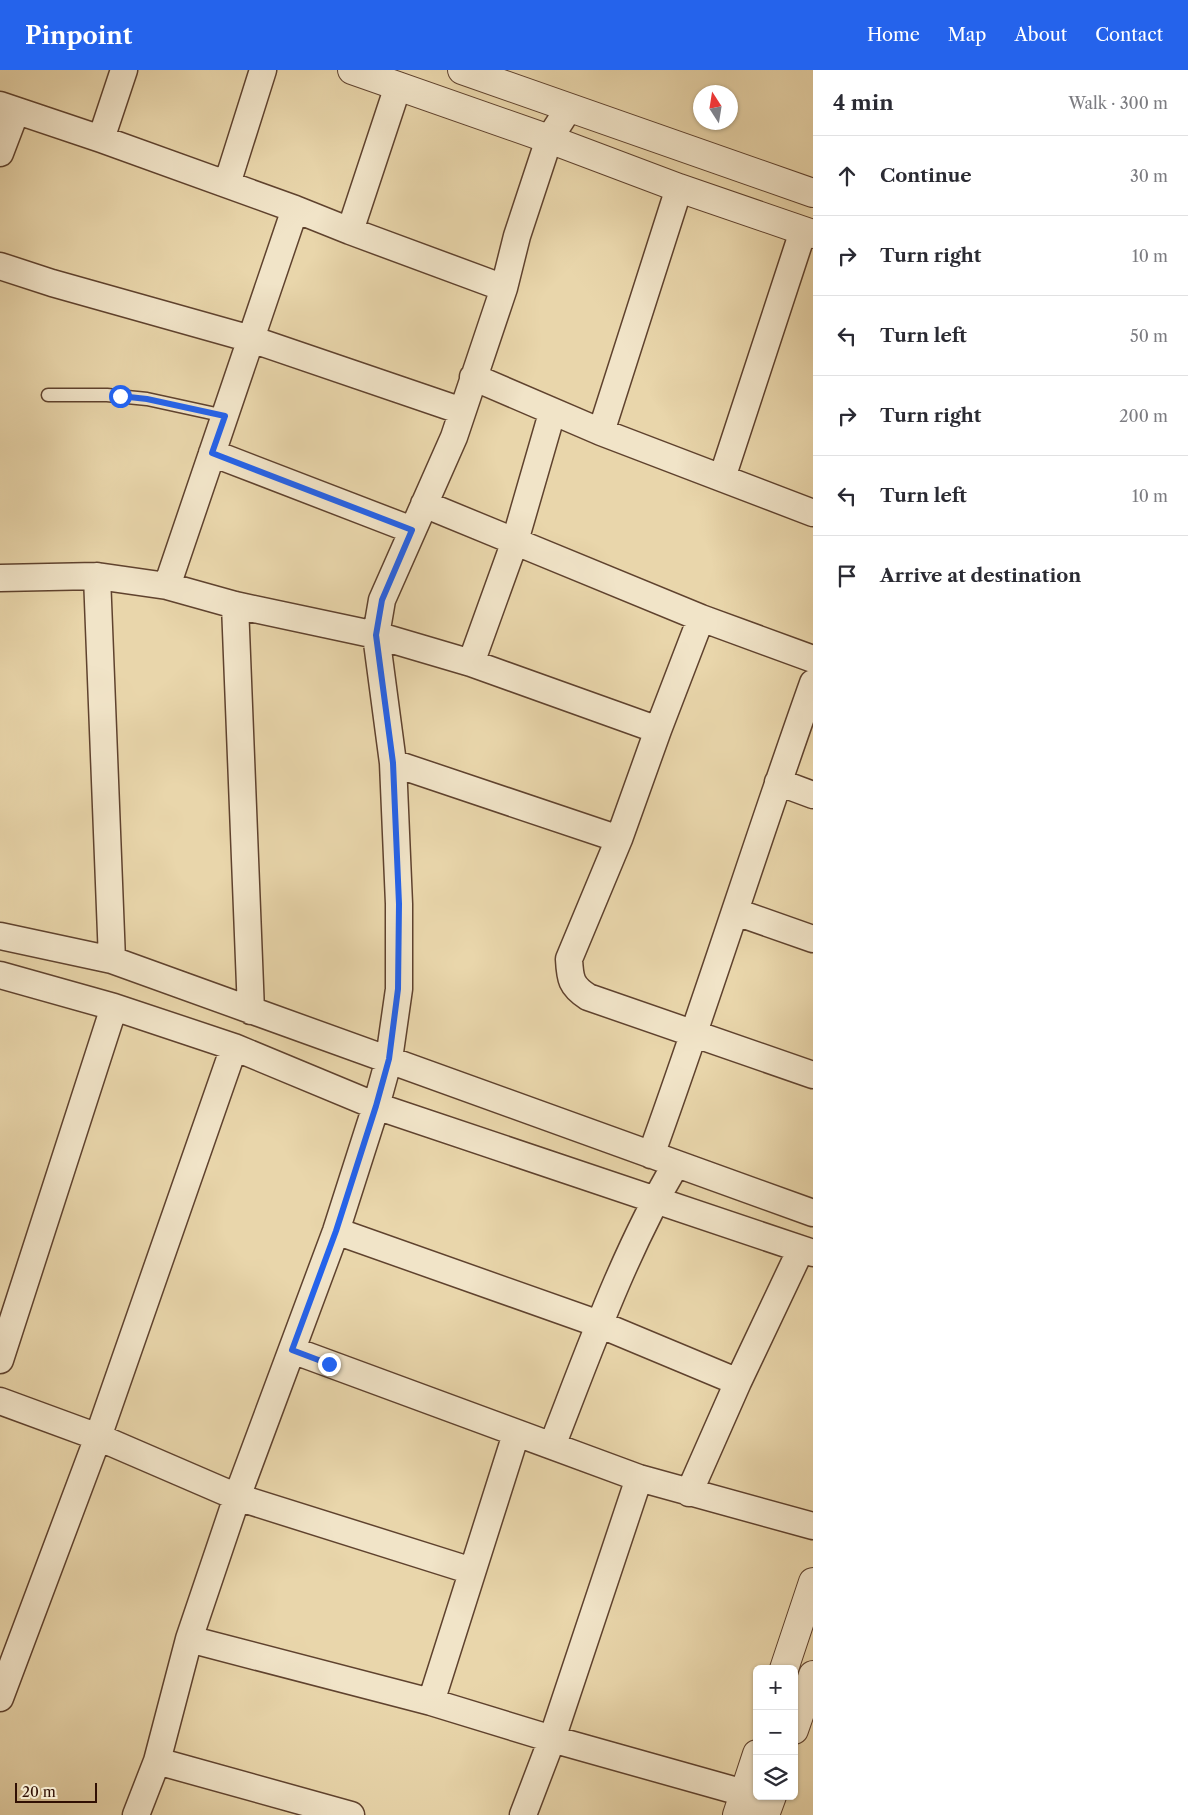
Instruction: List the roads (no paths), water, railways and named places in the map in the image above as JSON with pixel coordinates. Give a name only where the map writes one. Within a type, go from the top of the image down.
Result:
[{"type":"street","points":[[101,139],[124,70]]},
{"type":"street","points":[[227,184],[263,70]]},
{"type":"street","points":[[352,70],[549,139],[679,188],[808,232],[722,478]]},
{"type":"street","points":[[462,70],[813,193]]},
{"type":"street","points":[[350,231],[398,86]]},
{"type":"street","points":[[0,153],[8,108],[227,184],[504,288]]},
{"type":"street","points":[[136,1815],[157,1760],[189,1639],[237,1497],[336,1231],[389,1059],[398,989],[399,904],[393,763],[376,635],[382,600],[454,436],[504,288],[518,236],[549,139],[570,108]]},
{"type":"street","points":[[601,432],[679,188]]},
{"type":"street","points":[[167,586],[295,209]]},
{"type":"street","points":[[0,266],[52,283],[251,339],[462,411]]},
{"type":"street","points":[[473,378],[552,413],[813,514]]},
{"type":"street","points":[[472,663],[514,541],[552,413]]},
{"type":"street","points":[[212,453],[412,530]]},
{"type":"street","points":[[424,504],[701,618],[813,659]]},
{"type":"street","points":[[98,576],[112,960]]},
{"type":"street","points":[[0,578],[98,576],[167,586],[235,605],[376,635],[472,663],[658,730]]},
{"type":"street","points":[[235,605],[251,1011]]},
{"type":"street","points":[[701,618],[618,839],[569,959],[569,975],[576,988],[588,996],[813,1075]]},
{"type":"street","points":[[651,1155],[695,1034],[778,782],[813,683]]},
{"type":"street","points":[[393,763],[618,839]]},
{"type":"street","points":[[778,782],[813,795]]},
{"type":"street","points":[[736,912],[813,939]]},
{"type":"street","points":[[0,936],[112,960],[676,1164],[812,1208]]},
{"type":"street","points":[[0,974],[114,1007],[234,1047],[376,1106],[807,1251],[738,1382],[688,1493]]},
{"type":"street","points":[[0,1360],[114,1007]]},
{"type":"street","points":[[0,1698],[98,1436],[234,1047]]},
{"type":"street","points":[[552,1446],[600,1324],[655,1199],[676,1164]]},
{"type":"street","points":[[336,1231],[600,1324],[738,1382]]},
{"type":"street","points":[[292,1350],[516,1434],[640,1478],[688,1493],[813,1526]]},
{"type":"street","points":[[0,1401],[98,1436],[237,1497],[472,1571]]},
{"type":"street","points":[[431,1702],[516,1434]]},
{"type":"street","points":[[523,1815],[552,1739],[640,1478]]},
{"type":"street","points":[[786,1665],[808,1610],[813,1582]]},
{"type":"street","points":[[189,1639],[431,1702],[552,1739],[740,1804],[757,1755]]},
{"type":"street","points":[[798,1718],[813,1675]]},
{"type":"street","points":[[157,1760],[351,1815]]},
{"type":"street","points":[[765,1815],[771,1800]]},
{"type":"lane","points":[[48,395],[107,395],[147,399],[225,416]]}]
